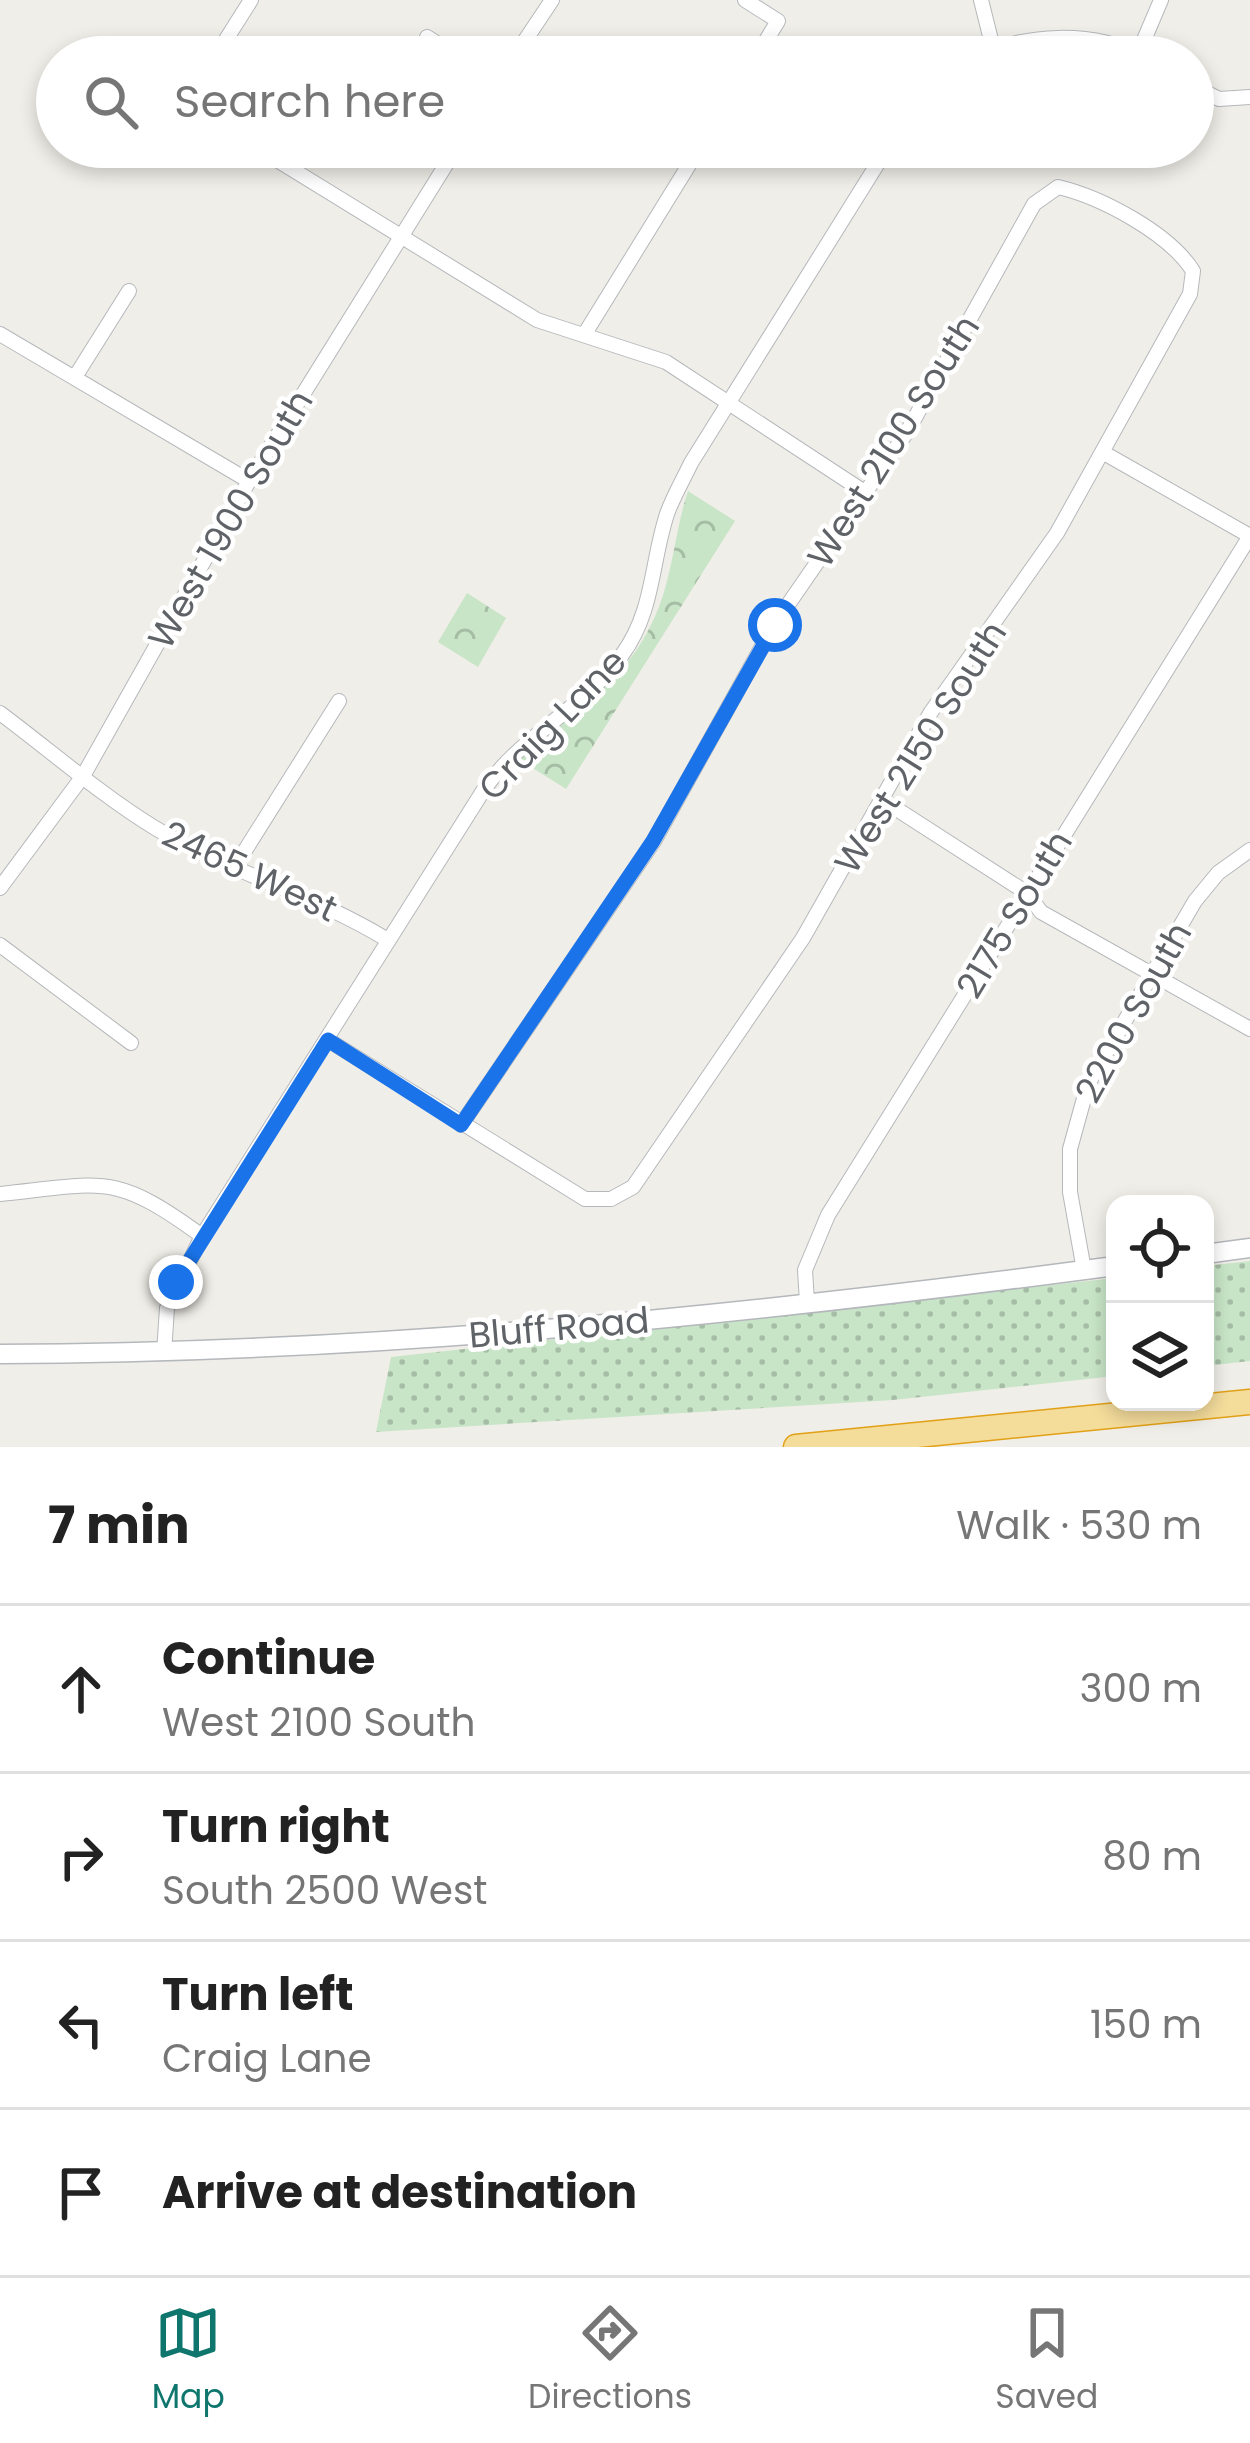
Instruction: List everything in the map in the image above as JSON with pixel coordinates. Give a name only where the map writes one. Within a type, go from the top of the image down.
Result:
[{"type":"highway","points":[[796,1447],[1250,1402]]},
{"type":"street","points":[[228,36],[251,0]]},
{"type":"street","points":[[528,36],[552,0]]},
{"type":"street","points":[[745,0],[778,21],[769,36]]},
{"type":"street","points":[[981,0],[990,36]]},
{"type":"street","points":[[1148,36],[1161,0]]},
{"type":"street","points":[[1214,96],[1248,98]]},
{"type":"street","points":[[291,168],[537,320],[666,362],[866,493]]},
{"type":"street","name":"West 1900 South","points":[[0,888],[83,776],[249,481],[444,168]]},
{"type":"street","points":[[584,335],[687,168]]},
{"type":"street","name":"Craig Lane","points":[[164,1353],[167,1308],[202,1236],[495,773],[587,698],[626,651],[649,605],[667,516],[730,401],[875,168]]},
{"type":"street","name":"West 2150 South","points":[[461,1125],[585,1199],[611,1199],[633,1187],[790,957],[932,712],[1057,533],[1190,294],[1193,271],[1180,251],[1080,192],[1058,187]]},
{"type":"street","name":"West 2100 South","points":[[461,1125],[653,841],[775,625],[907,432],[1034,204],[1058,187]]},
{"type":"street","points":[[75,377],[129,291]]},
{"type":"street","points":[[0,334],[249,481]]},
{"type":"street","points":[[1104,453],[1250,536]]},
{"type":"street","name":"2175 South","points":[[807,1302],[805,1270],[828,1215],[1250,536]]},
{"type":"street","points":[[234,868],[339,701]]},
{"type":"street","name":"2465 West","points":[[0,712],[154,827],[234,868],[334,907],[386,939]]},
{"type":"street","points":[[881,799],[1027,893],[1041,912],[1250,1029]]},
{"type":"street","name":"2200 South","points":[[1084,1270],[1070,1192],[1076,1114],[1088,1084],[1195,901],[1218,873],[1250,850]]},
{"type":"street","points":[[0,946],[131,1042]]},
{"type":"street","points":[[328,1040],[461,1125]]},
{"type":"street","points":[[0,1194],[119,1186],[142,1193],[202,1236]]},
{"type":"street","points":[[1214,1253],[1250,1248]]},
{"type":"street","name":"Bluff Road","points":[[0,1354],[354,1345],[807,1302],[1106,1267]]},
{"type":"green space","points":[[688,491],[735,521],[566,789],[520,760],[605,687],[639,646],[664,592]]},
{"type":"green space","points":[[467,593],[506,618],[478,667],[438,642]]},
{"type":"green space","points":[[1250,1261],[1250,1361],[1214,1365],[1214,1265]]},
{"type":"green space","points":[[1106,1279],[1106,1377],[893,1400],[376,1432],[391,1357]]},
{"type":"route","points":[[176,1282],[328,1040],[461,1125],[653,841],[775,625]]}]
